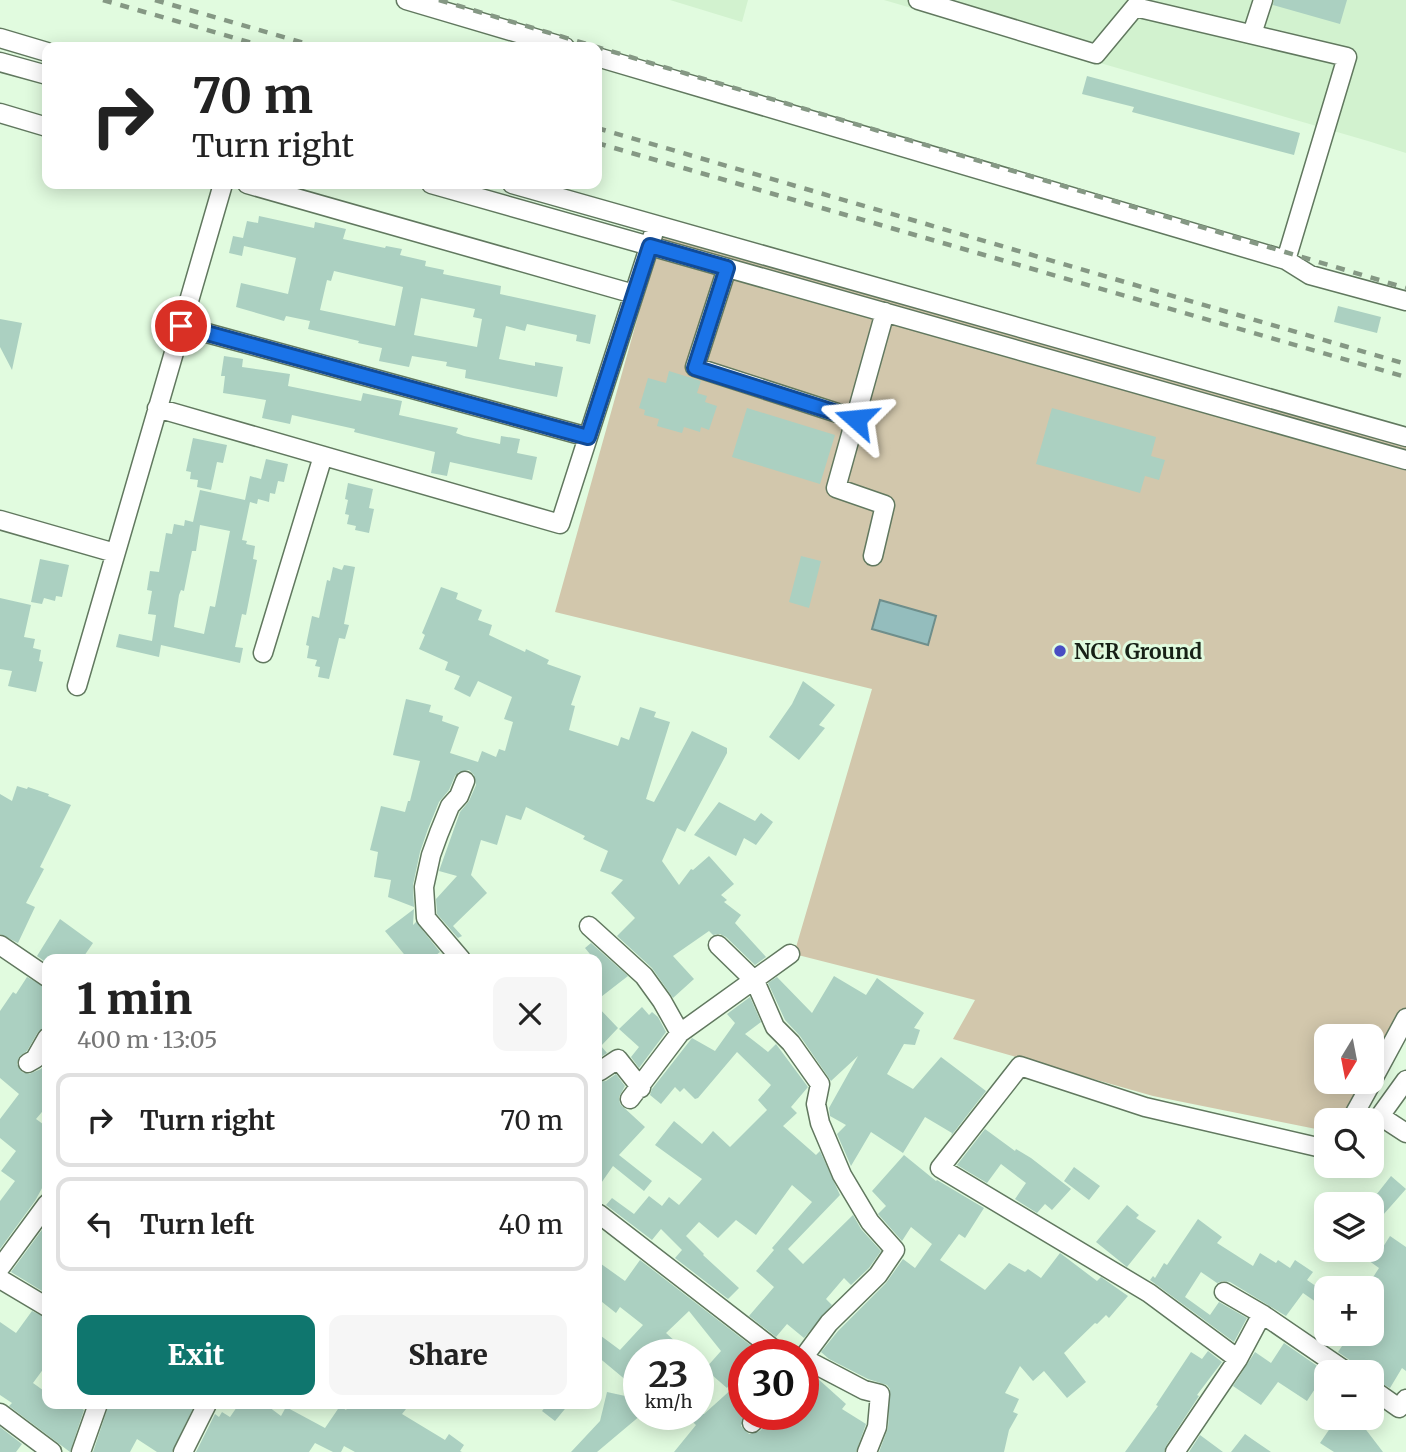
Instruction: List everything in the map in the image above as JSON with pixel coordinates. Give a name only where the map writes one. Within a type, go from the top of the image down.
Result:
[{"type":"street","points":[[406,0],[548,42]]},
{"type":"street","points":[[918,0],[1096,54],[1135,7],[1347,57],[1286,260]]},
{"type":"street","points":[[1252,34],[1263,0]]},
{"type":"street","points":[[0,38],[42,51]]},
{"type":"street","points":[[602,58],[1286,260],[1310,275],[1406,301]]},
{"type":"street","points":[[0,62],[42,74]]},
{"type":"street","points":[[0,113],[42,126]]},
{"type":"street","points":[[77,686],[222,189]]},
{"type":"street","points":[[265,189],[634,294]]},
{"type":"street","points":[[449,189],[1406,460]]},
{"type":"street","points":[[530,189],[1406,438]]},
{"type":"street","points":[[158,408],[560,524],[656,225]]},
{"type":"street","points":[[727,268],[695,368],[856,419]]},
{"type":"street","points":[[873,556],[885,505],[836,488],[885,312]]},
{"type":"street","points":[[181,326],[588,437]]},
{"type":"street","points":[[263,653],[323,456]]},
{"type":"street","points":[[0,520],[115,553]]},
{"type":"street","points":[[457,954],[426,918],[424,887],[430,855],[450,806],[460,796],[465,781]]},
{"type":"street","points":[[589,926],[644,976],[680,1033]]},
{"type":"street","points":[[0,945],[42,974]]},
{"type":"street","points":[[719,945],[755,981],[775,1027],[791,1042],[820,1084],[816,1104],[820,1123],[842,1175],[870,1222],[895,1250],[878,1275],[829,1323],[817,1339]]},
{"type":"street","points":[[602,1070],[618,1059],[635,1093],[680,1033],[790,954]]},
{"type":"street","points":[[1384,1062],[1404,1029]]},
{"type":"street","points":[[28,1063],[35,1059],[42,1047]]},
{"type":"street","points":[[1238,1359],[1149,1293],[940,1167],[1020,1066],[1145,1107],[1314,1147]]},
{"type":"street","points":[[1406,1080],[1380,1116],[1406,1133]]},
{"type":"street","points":[[0,1268],[42,1211]]},
{"type":"street","points":[[602,1216],[761,1339]]},
{"type":"street","points":[[0,1279],[42,1304]]},
{"type":"street","points":[[1224,1292],[1262,1314],[1329,1360]]},
{"type":"street","points":[[1175,1452],[1238,1359],[1262,1314]]},
{"type":"street","points":[[819,1366],[864,1390],[880,1394],[877,1427],[867,1452]]},
{"type":"street","points":[[1384,1397],[1399,1408],[1406,1399]]},
{"type":"street","points":[[81,1452],[96,1409]]},
{"type":"street","points":[[183,1452],[204,1409]]},
{"type":"street","points":[[0,1413],[52,1452]]},
{"type":"shaded area","points":[[670,0],[748,0],[742,22]]},
{"type":"shaded area","points":[[884,0],[1406,0],[1406,153],[1368,141]]},
{"type":"shaded area","name":"NCR Ground","points":[[663,227],[1406,438],[1406,1011],[1384,1050],[1384,1024],[1314,1024],[1314,1094],[1360,1094],[1352,1108],[1314,1108],[1314,1129],[1153,1096],[953,1039],[975,1000],[794,954],[872,689],[555,612]]},
{"type":"water","points":[[880,600],[936,616],[928,645],[872,629]]},
{"type":"building","points":[[1274,0],[1347,0],[1340,24],[1273,5]]},
{"type":"building","points":[[1087,76],[1300,133],[1294,155],[1132,112],[1134,107],[1082,94]]},
{"type":"building","points":[[259,216],[314,228],[315,222],[346,229],[343,239],[402,249],[400,255],[426,261],[425,266],[444,270],[443,274],[501,286],[500,294],[596,315],[590,344],[576,341],[577,335],[527,324],[525,331],[506,326],[499,359],[535,366],[535,362],[563,367],[557,397],[465,378],[466,370],[446,366],[447,362],[412,356],[409,367],[379,361],[382,348],[308,329],[310,321],[286,316],[284,321],[236,307],[241,283],[288,294],[296,258],[244,246],[242,256],[229,253],[233,236],[243,238],[247,221],[258,223]],"holes":[[[334,271],[403,287],[395,326],[320,310],[327,280],[331,281]],[[421,298],[475,309],[473,317],[482,319],[477,347],[414,335]]]},
{"type":"building","points":[[1338,306],[1381,317],[1377,333],[1334,322]]},
{"type":"building","points":[[0,319],[22,323],[12,370],[0,347]]},
{"type":"building","points":[[224,356],[243,359],[242,367],[290,374],[288,386],[361,401],[363,393],[402,401],[399,415],[458,428],[456,433],[464,436],[500,444],[501,436],[520,439],[517,453],[537,457],[532,480],[450,462],[447,476],[431,473],[435,452],[354,432],[355,429],[292,415],[290,424],[262,418],[266,400],[223,393],[225,376],[221,376]]},
{"type":"building","points":[[669,371],[701,381],[697,393],[707,396],[705,402],[717,406],[709,430],[701,427],[700,432],[684,427],[682,433],[657,426],[659,419],[644,415],[645,410],[639,408],[648,378],[666,383]]},
{"type":"building","points":[[747,408],[835,435],[820,484],[732,457]]},
{"type":"building","points":[[1052,408],[1156,437],[1151,456],[1165,460],[1159,480],[1145,476],[1140,493],[1036,464]]},
{"type":"building","points":[[193,438],[227,445],[223,463],[217,462],[211,490],[197,487],[198,480],[190,479],[191,472],[186,471]]},
{"type":"building","points":[[266,459],[288,464],[284,482],[278,481],[275,494],[270,493],[269,502],[258,499],[257,504],[250,502],[242,540],[255,546],[253,559],[257,560],[246,615],[242,614],[235,647],[243,648],[240,663],[161,645],[159,657],[116,647],[119,634],[152,641],[156,615],[148,614],[152,591],[147,590],[150,571],[159,572],[166,533],[172,534],[174,524],[184,526],[185,520],[193,522],[200,490],[245,500],[250,476],[261,479]],"holes":[[[200,525],[230,531],[215,607],[210,606],[204,634],[174,627],[179,595],[181,590],[184,591],[192,551],[196,551]]]},
{"type":"building","points":[[348,483],[373,489],[369,508],[374,509],[369,533],[355,530],[356,526],[347,524],[349,515],[345,514],[348,500],[345,499]]},
{"type":"building","points":[[801,556],[821,561],[809,608],[789,602]]},
{"type":"building","points":[[40,559],[69,565],[62,597],[56,596],[55,601],[44,598],[42,604],[31,602]]},
{"type":"building","points":[[344,565],[355,567],[344,624],[349,625],[345,639],[339,638],[329,679],[318,677],[320,667],[315,666],[317,660],[307,658],[309,646],[306,645],[312,616],[319,618],[327,580],[330,581],[333,567],[342,570]]},
{"type":"building","points":[[441,587],[458,593],[456,599],[482,610],[478,620],[492,625],[489,635],[549,660],[547,664],[581,676],[571,705],[575,706],[569,730],[618,746],[621,737],[629,740],[640,707],[656,712],[654,717],[670,722],[646,799],[654,802],[692,731],[727,748],[727,753],[685,832],[677,828],[662,861],[679,885],[691,869],[709,856],[734,884],[721,895],[727,900],[724,902],[741,915],[735,923],[766,957],[755,965],[726,937],[713,935],[709,931],[673,956],[694,979],[673,998],[652,968],[617,936],[635,918],[611,893],[623,880],[600,871],[608,851],[583,839],[585,836],[526,807],[521,820],[506,815],[497,845],[481,840],[471,875],[487,893],[453,926],[462,936],[458,938],[437,914],[436,899],[457,876],[439,871],[460,812],[469,801],[476,785],[474,775],[469,770],[459,772],[455,776],[449,790],[439,802],[428,829],[413,885],[414,907],[388,897],[391,880],[374,877],[378,852],[370,850],[381,806],[405,812],[420,761],[393,755],[406,699],[431,705],[429,712],[443,716],[442,721],[459,727],[450,753],[478,762],[482,751],[496,757],[499,749],[505,751],[513,722],[504,719],[512,697],[478,681],[470,697],[454,689],[460,676],[445,670],[448,662],[419,649],[425,635],[422,633]]},
{"type":"building","points":[[0,598],[31,605],[24,637],[35,639],[33,648],[41,650],[39,661],[43,662],[36,692],[8,686],[12,671],[0,669]]},
{"type":"building","points":[[803,681],[835,705],[819,725],[825,728],[799,760],[769,737],[792,704]]},
{"type":"building","points":[[17,786],[49,794],[48,796],[71,805],[40,867],[44,869],[26,903],[35,907],[18,943],[0,934],[0,794],[12,801]]},
{"type":"building","points":[[719,802],[755,821],[761,813],[773,822],[756,845],[744,838],[736,856],[694,835]]},
{"type":"building","points":[[414,909],[413,925],[416,922],[440,952],[404,954],[385,931]]},
{"type":"building","points":[[60,919],[93,943],[85,954],[42,954],[42,960],[37,956]]},
{"type":"building","points":[[591,943],[628,976],[602,996],[602,954],[590,954],[585,948]]},
{"type":"building","points":[[834,976],[866,995],[877,978],[924,1013],[914,1028],[920,1030],[915,1045],[904,1044],[887,1074],[913,1089],[941,1057],[986,1091],[951,1136],[952,1133],[925,1117],[903,1153],[871,1132],[851,1166],[837,1134],[846,1125],[830,1116],[829,1108],[858,1056],[831,1081],[800,1036],[785,1020],[768,983],[777,977],[812,1013]]},
{"type":"building","points":[[27,977],[42,985],[42,1030],[27,1051],[19,1057],[17,1064],[22,1072],[29,1074],[42,1068],[42,1112],[36,1119],[42,1123],[42,1188],[0,1249],[0,1201],[15,1181],[1,1171],[16,1151],[0,1138],[0,1119],[19,1094],[0,1078],[0,1011],[13,992],[16,994]]},
{"type":"building","points":[[750,997],[761,1022],[745,1034],[768,1052],[776,1044],[808,1087],[791,1107],[797,1113],[783,1126],[816,1155],[820,1151],[840,1195],[788,1249],[803,1264],[853,1215],[861,1229],[881,1251],[869,1268],[851,1285],[844,1278],[826,1299],[832,1305],[804,1338],[787,1324],[776,1337],[749,1316],[774,1287],[756,1271],[812,1202],[792,1185],[756,1235],[736,1220],[718,1238],[699,1222],[686,1236],[739,1288],[728,1299],[675,1258],[682,1250],[661,1229],[652,1240],[606,1205],[612,1198],[634,1214],[649,1196],[662,1206],[669,1197],[679,1205],[702,1179],[655,1145],[674,1121],[702,1144],[713,1131],[730,1147],[767,1110],[758,1100],[771,1085],[737,1052],[698,1098],[695,1099],[684,1088],[680,1092],[675,1087],[661,1104],[650,1095],[692,1038],[715,1051],[735,1023],[727,1014]]},
{"type":"building","points":[[642,1007],[649,1015],[652,1012],[658,1017],[666,1032],[639,1068],[631,1057],[639,1047],[619,1029]]},
{"type":"building","points":[[602,1011],[618,1028],[602,1045]]},
{"type":"building","points":[[616,1074],[625,1086],[619,1097],[620,1104],[645,1127],[619,1155],[652,1181],[644,1191],[613,1166],[602,1182],[602,1081]]},
{"type":"building","points":[[985,1129],[1015,1151],[1016,1149],[1031,1158],[1071,1189],[1052,1210],[1045,1204],[1037,1213],[1015,1199],[1026,1183],[1001,1164],[987,1183],[957,1165]]},
{"type":"building","points":[[904,1155],[936,1181],[984,1208],[965,1238],[959,1234],[940,1260],[985,1290],[1009,1263],[1025,1272],[1028,1269],[1041,1278],[1060,1253],[1097,1281],[1101,1277],[1128,1296],[1109,1318],[1106,1315],[1095,1323],[1064,1353],[1086,1382],[1067,1398],[1044,1371],[1033,1381],[1020,1366],[1005,1393],[1019,1399],[1013,1412],[1018,1414],[1009,1430],[1004,1452],[879,1452],[888,1428],[890,1389],[887,1385],[868,1379],[829,1359],[821,1352],[886,1283],[903,1259],[915,1268],[932,1244],[911,1227],[902,1241],[878,1214],[886,1206],[872,1191]]},
{"type":"building","points":[[1074,1167],[1100,1186],[1089,1200],[1064,1181]]},
{"type":"building","points":[[1391,1176],[1406,1189],[1384,1214],[1384,1192],[1378,1192]]},
{"type":"building","points":[[1127,1205],[1139,1215],[1136,1218],[1156,1231],[1127,1267],[1096,1242]]},
{"type":"building","points":[[1198,1219],[1222,1237],[1217,1243],[1253,1266],[1260,1253],[1290,1268],[1295,1260],[1313,1272],[1307,1280],[1314,1285],[1314,1301],[1303,1293],[1286,1316],[1230,1282],[1217,1283],[1201,1272],[1185,1297],[1210,1315],[1219,1302],[1247,1318],[1234,1342],[1150,1280],[1153,1276],[1155,1278],[1164,1263],[1167,1265]]},
{"type":"building","points":[[42,1230],[42,1291],[11,1272]]},
{"type":"building","points":[[1390,1236],[1406,1247],[1406,1371],[1402,1368],[1390,1388],[1384,1385],[1384,1360],[1350,1360],[1338,1352],[1342,1346],[1384,1346],[1384,1276],[1374,1276],[1379,1268],[1371,1262],[1384,1262],[1384,1245]]},
{"type":"building","points":[[640,1260],[743,1339],[728,1339],[727,1388],[714,1377],[714,1359],[721,1351],[689,1311],[666,1333],[673,1339],[630,1339],[643,1325],[620,1307],[616,1313],[602,1302],[602,1265],[625,1281]]},
{"type":"building","points":[[32,1311],[42,1316],[42,1371],[33,1383],[42,1389],[42,1409],[84,1410],[70,1452],[9,1406],[12,1403],[0,1395],[0,1322],[16,1333]]},
{"type":"building","points":[[602,1337],[620,1350],[623,1347],[623,1378],[602,1360]]},
{"type":"building","points":[[1284,1343],[1314,1364],[1314,1390],[1307,1401],[1278,1382],[1261,1405],[1233,1386],[1255,1352],[1271,1363]]},
{"type":"building","points":[[1208,1351],[1222,1362],[1197,1395],[1199,1396],[1164,1452],[1125,1452],[1158,1406],[1156,1405],[1191,1352],[1202,1359]]},
{"type":"building","points":[[819,1380],[846,1404],[842,1409],[866,1424],[856,1452],[674,1452],[692,1430],[714,1430],[714,1405],[728,1392],[728,1430],[745,1430],[749,1434],[760,1431],[819,1430]]},
{"type":"building","points":[[607,1392],[623,1396],[623,1430],[597,1452],[571,1452],[600,1421]]},
{"type":"building","points":[[107,1409],[193,1409],[172,1452],[157,1452],[137,1439],[130,1452],[93,1452]]},
{"type":"building","points":[[236,1409],[272,1409],[281,1416],[285,1409],[290,1409],[325,1428],[338,1409],[406,1409],[402,1414],[445,1440],[449,1434],[464,1445],[460,1451],[462,1452],[355,1452],[344,1446],[341,1452],[333,1452],[315,1443],[309,1452],[196,1452],[215,1414],[219,1417],[222,1412],[230,1417]]},
{"type":"building","points":[[544,1409],[565,1409],[555,1421],[542,1411]]},
{"type":"building","points":[[0,1427],[22,1444],[16,1452],[0,1452]]},
{"type":"building","points":[[1329,1430],[1366,1430],[1383,1452],[1334,1452],[1320,1443]]},
{"type":"building","points":[[1245,1434],[1252,1439],[1271,1452],[1231,1452]]},
{"type":"building","points":[[1200,1435],[1223,1452],[1189,1452]]},
{"type":"railway","points":[[103,0],[249,42]]},
{"type":"railway","points":[[155,0],[301,42]]},
{"type":"railway","points":[[439,0],[580,42]]},
{"type":"railway","points":[[602,49],[1406,288]]},
{"type":"railway","points":[[602,129],[1406,364]]},
{"type":"railway","points":[[602,144],[1406,377]]},
{"type":"place","name":"NCR Ground","points":[[1060,651]]},
{"type":"route","points":[[181,326],[588,437],[650,246],[727,268],[695,368],[856,419]]}]
